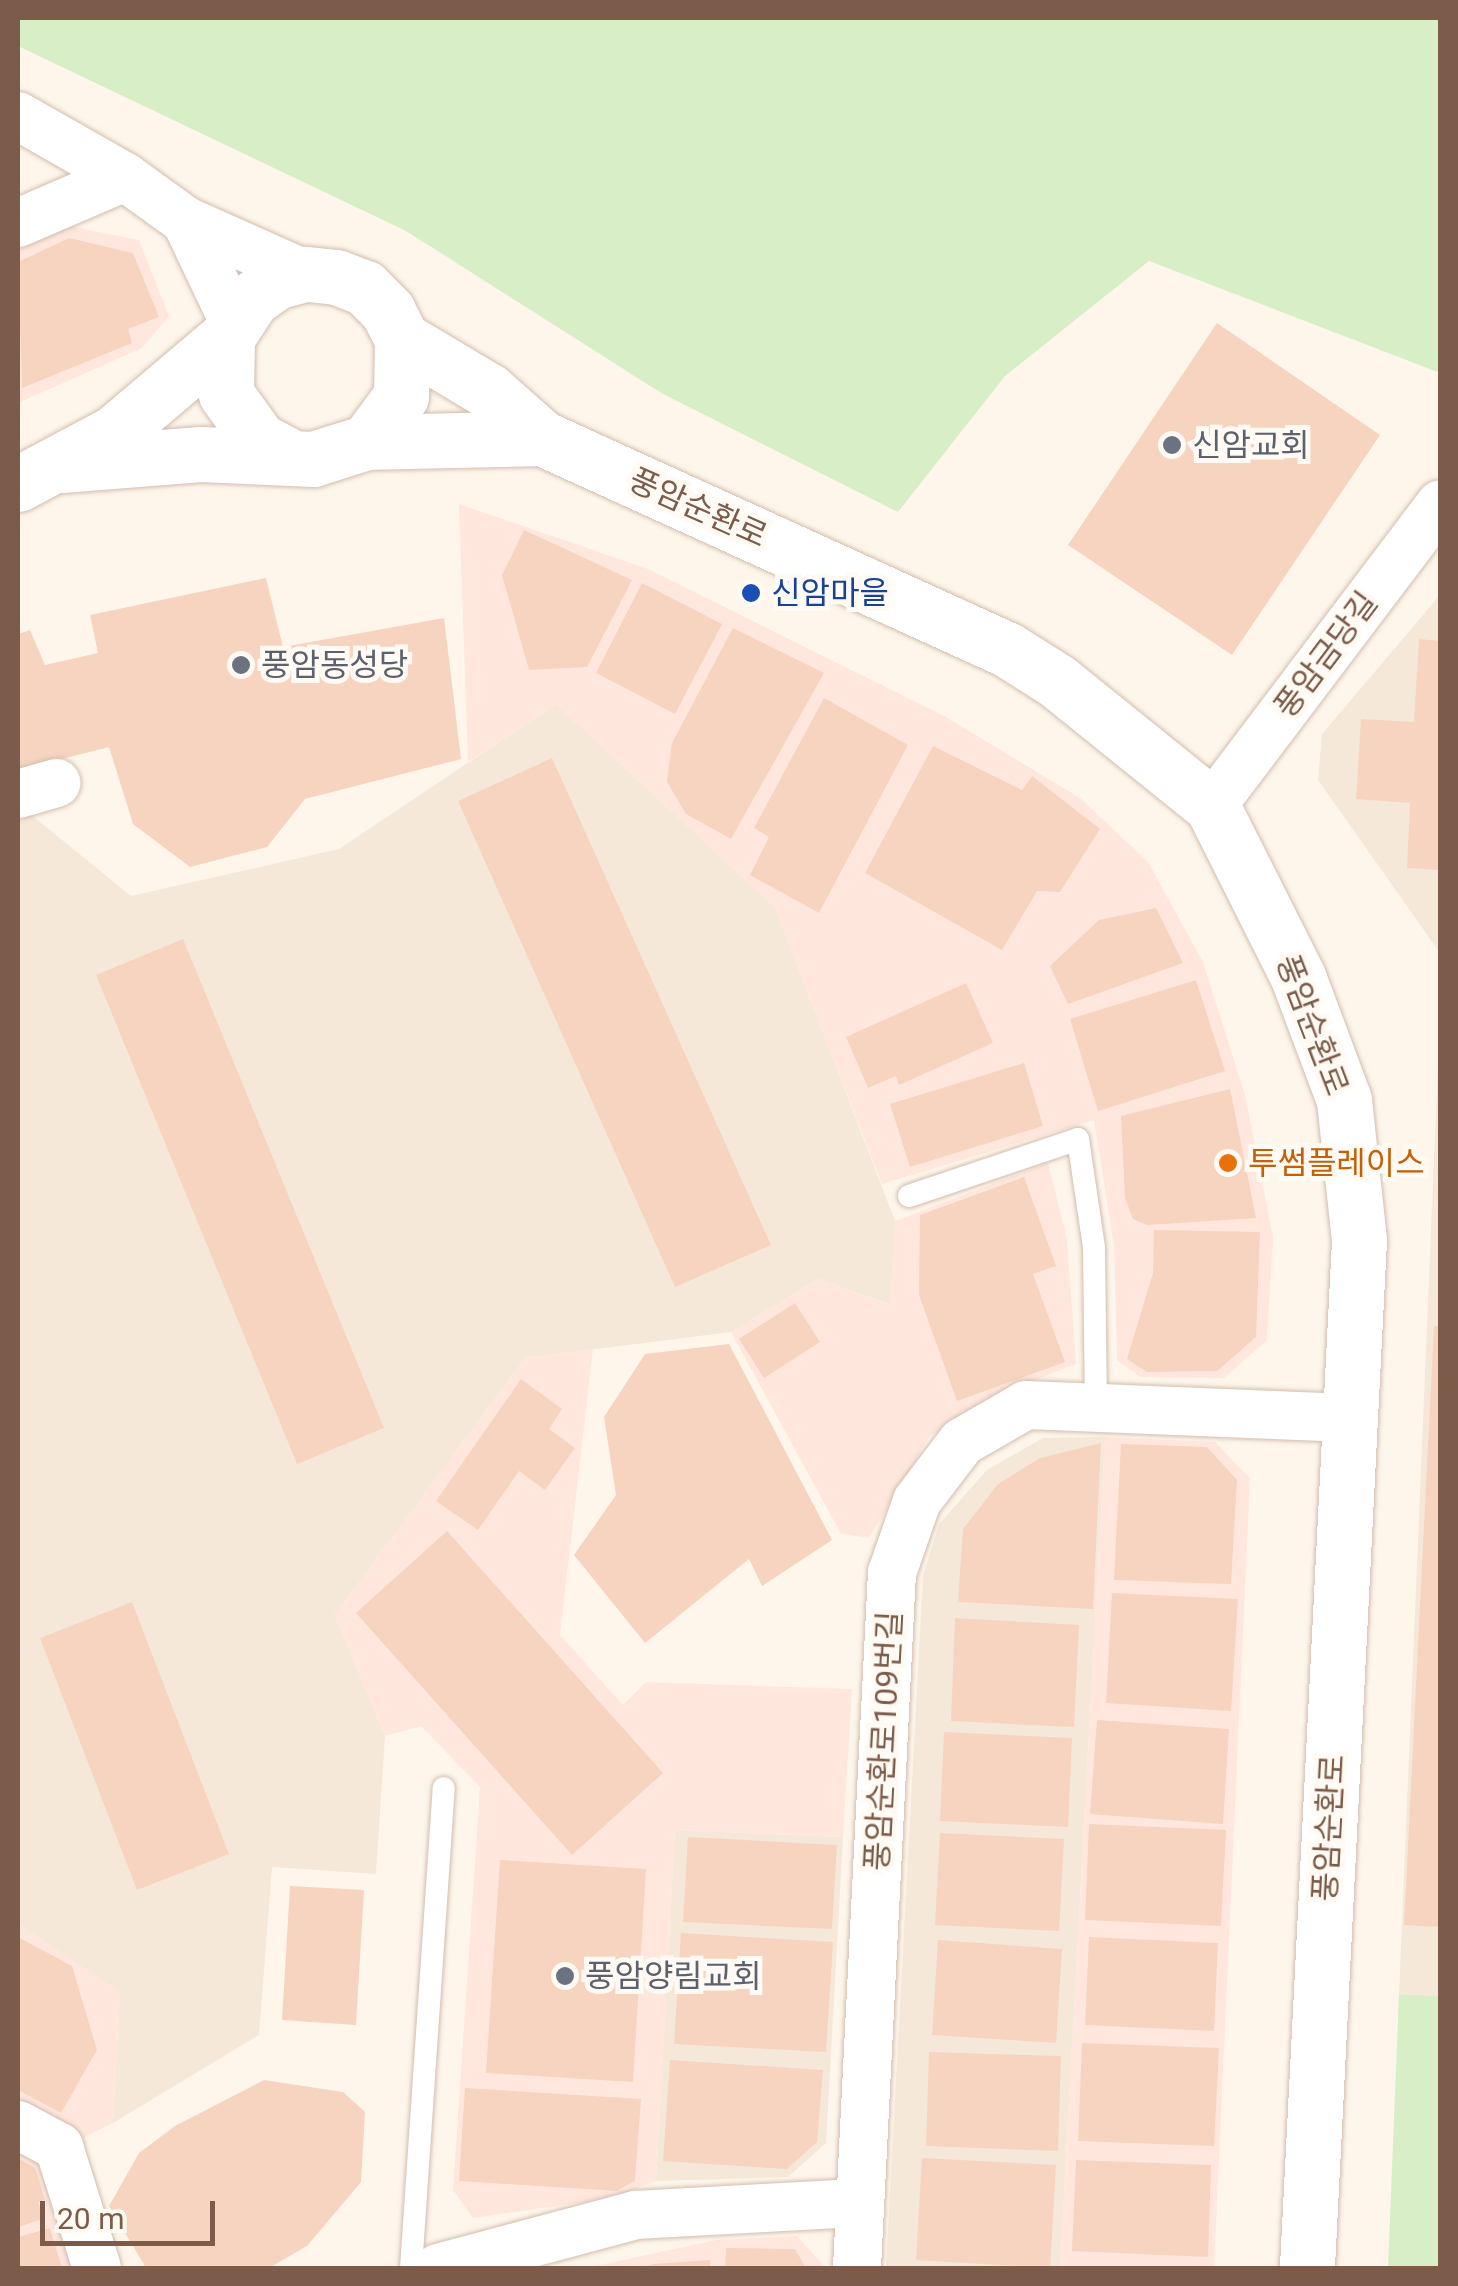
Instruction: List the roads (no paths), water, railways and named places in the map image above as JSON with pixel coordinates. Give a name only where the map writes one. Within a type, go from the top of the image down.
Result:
[{"type":"street","points":[[18,116],[125,177],[186,221],[305,274]]},
{"type":"street","points":[[18,223],[125,177]]},
{"type":"street","points":[[186,221],[230,329],[226,394],[259,440],[285,454]]},
{"type":"street","name":"풍암순환로","points":[[39,474],[114,433],[230,329],[276,282],[305,274],[365,288],[388,310],[402,339],[488,390],[542,438],[1008,650],[1057,681],[1212,806],[1298,977],[1344,1100],[1359,1240],[1306,2268]]},
{"type":"street","points":[[368,442],[401,396],[402,339]]},
{"type":"street","name":"풍암순환로","points":[[39,474],[285,454],[313,458],[368,442],[542,438]]},
{"type":"street","name":"풍암금당길","points":[[1212,806],[1440,504]]},
{"type":"street","name":"풍암순환로109번길","points":[[857,2268],[892,1573],[916,1501],[962,1442],[1026,1405],[1096,1403],[1350,1418]]},
{"type":"street","points":[[18,2124],[59,2147],[97,2268]]},
{"type":"street","points":[[438,2268],[636,2215],[860,2203]]},
{"type":"lane","points":[[909,1196],[1078,1139],[1094,1248],[1096,1403]]},
{"type":"lane","points":[[411,2268],[444,1788]]},
{"type":"place","name":"신암교회","points":[[1172,445]]},
{"type":"place","name":"신암마을","points":[[751,593]]},
{"type":"place","name":"풍암동성당","points":[[241,665]]},
{"type":"place","name":"투썸플레이스","points":[[1228,1163]]},
{"type":"place","name":"풍암양림교회","points":[[565,1976]]}]
